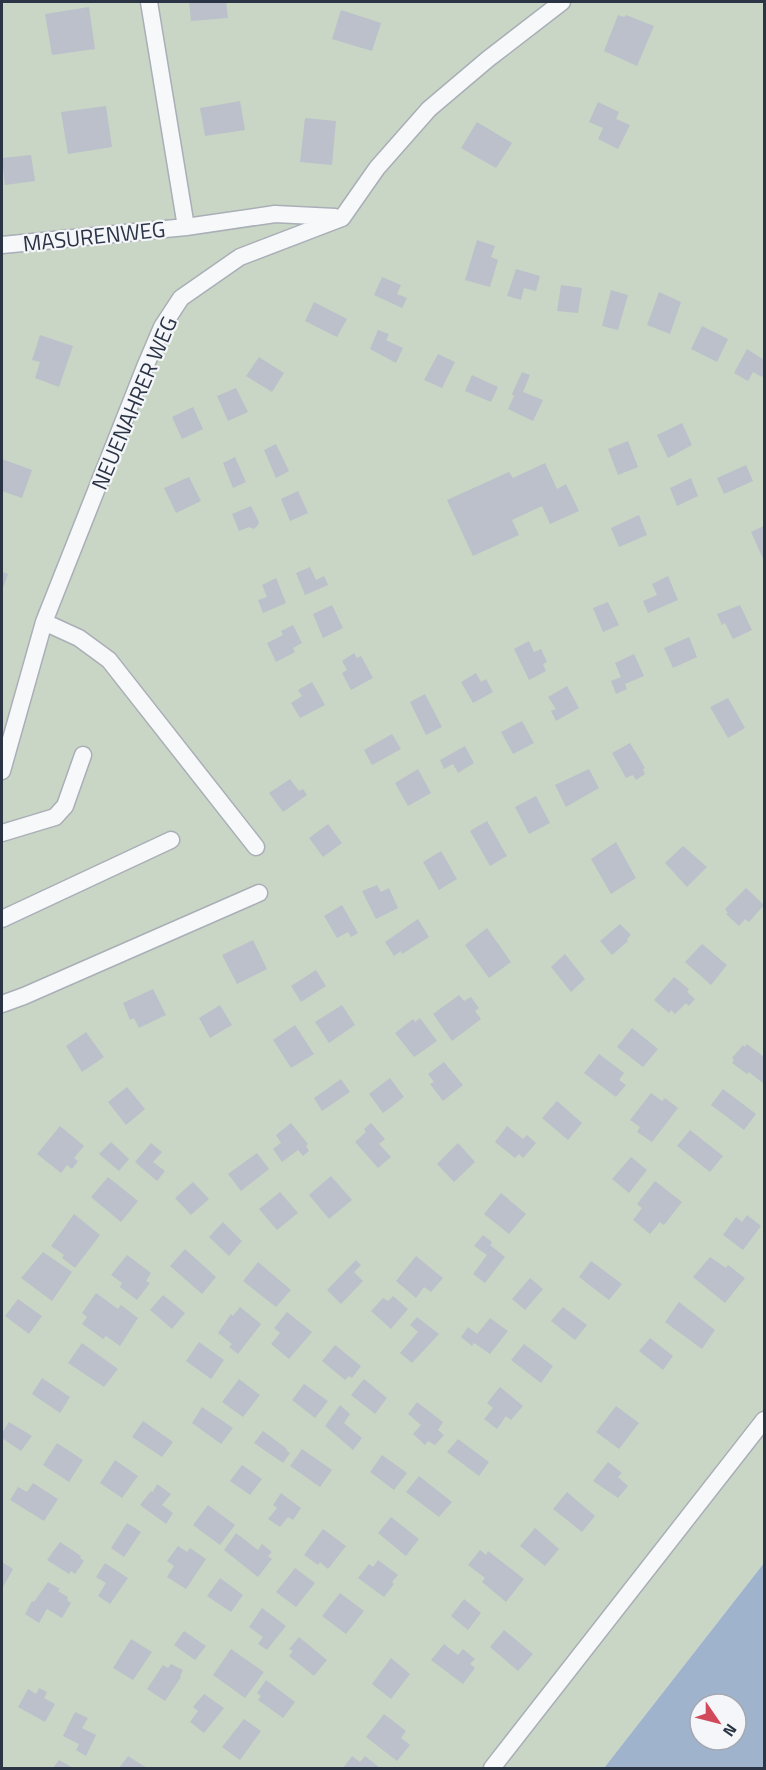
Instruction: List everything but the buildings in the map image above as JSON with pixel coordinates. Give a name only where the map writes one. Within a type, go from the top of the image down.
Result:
[{"type":"lane","points":[[149,2],[186,227]]},
{"type":"lane","points":[[342,218],[377,168],[429,109],[488,59],[562,2]]},
{"type":"lane","name":"MASURENWEG","points":[[2,245],[186,227],[275,214],[342,218]]},
{"type":"lane","name":"NEUENAHRER WEG","points":[[2,771],[44,622],[162,327],[181,298],[240,257],[342,218]]},
{"type":"lane","points":[[44,622],[79,638],[109,660],[256,847]]},
{"type":"lane","points":[[2,833],[55,817],[65,806],[83,755]]},
{"type":"lane","points":[[2,919],[171,840]]},
{"type":"lane","points":[[2,1004],[259,893]]},
{"type":"lane","points":[[492,1768],[765,1420]]},
{"type":"green space","points":[[2,2],[764,2],[764,1563],[604,1768],[2,1768]]},
{"type":"water","points":[[764,1563],[764,1768],[604,1768]]}]
